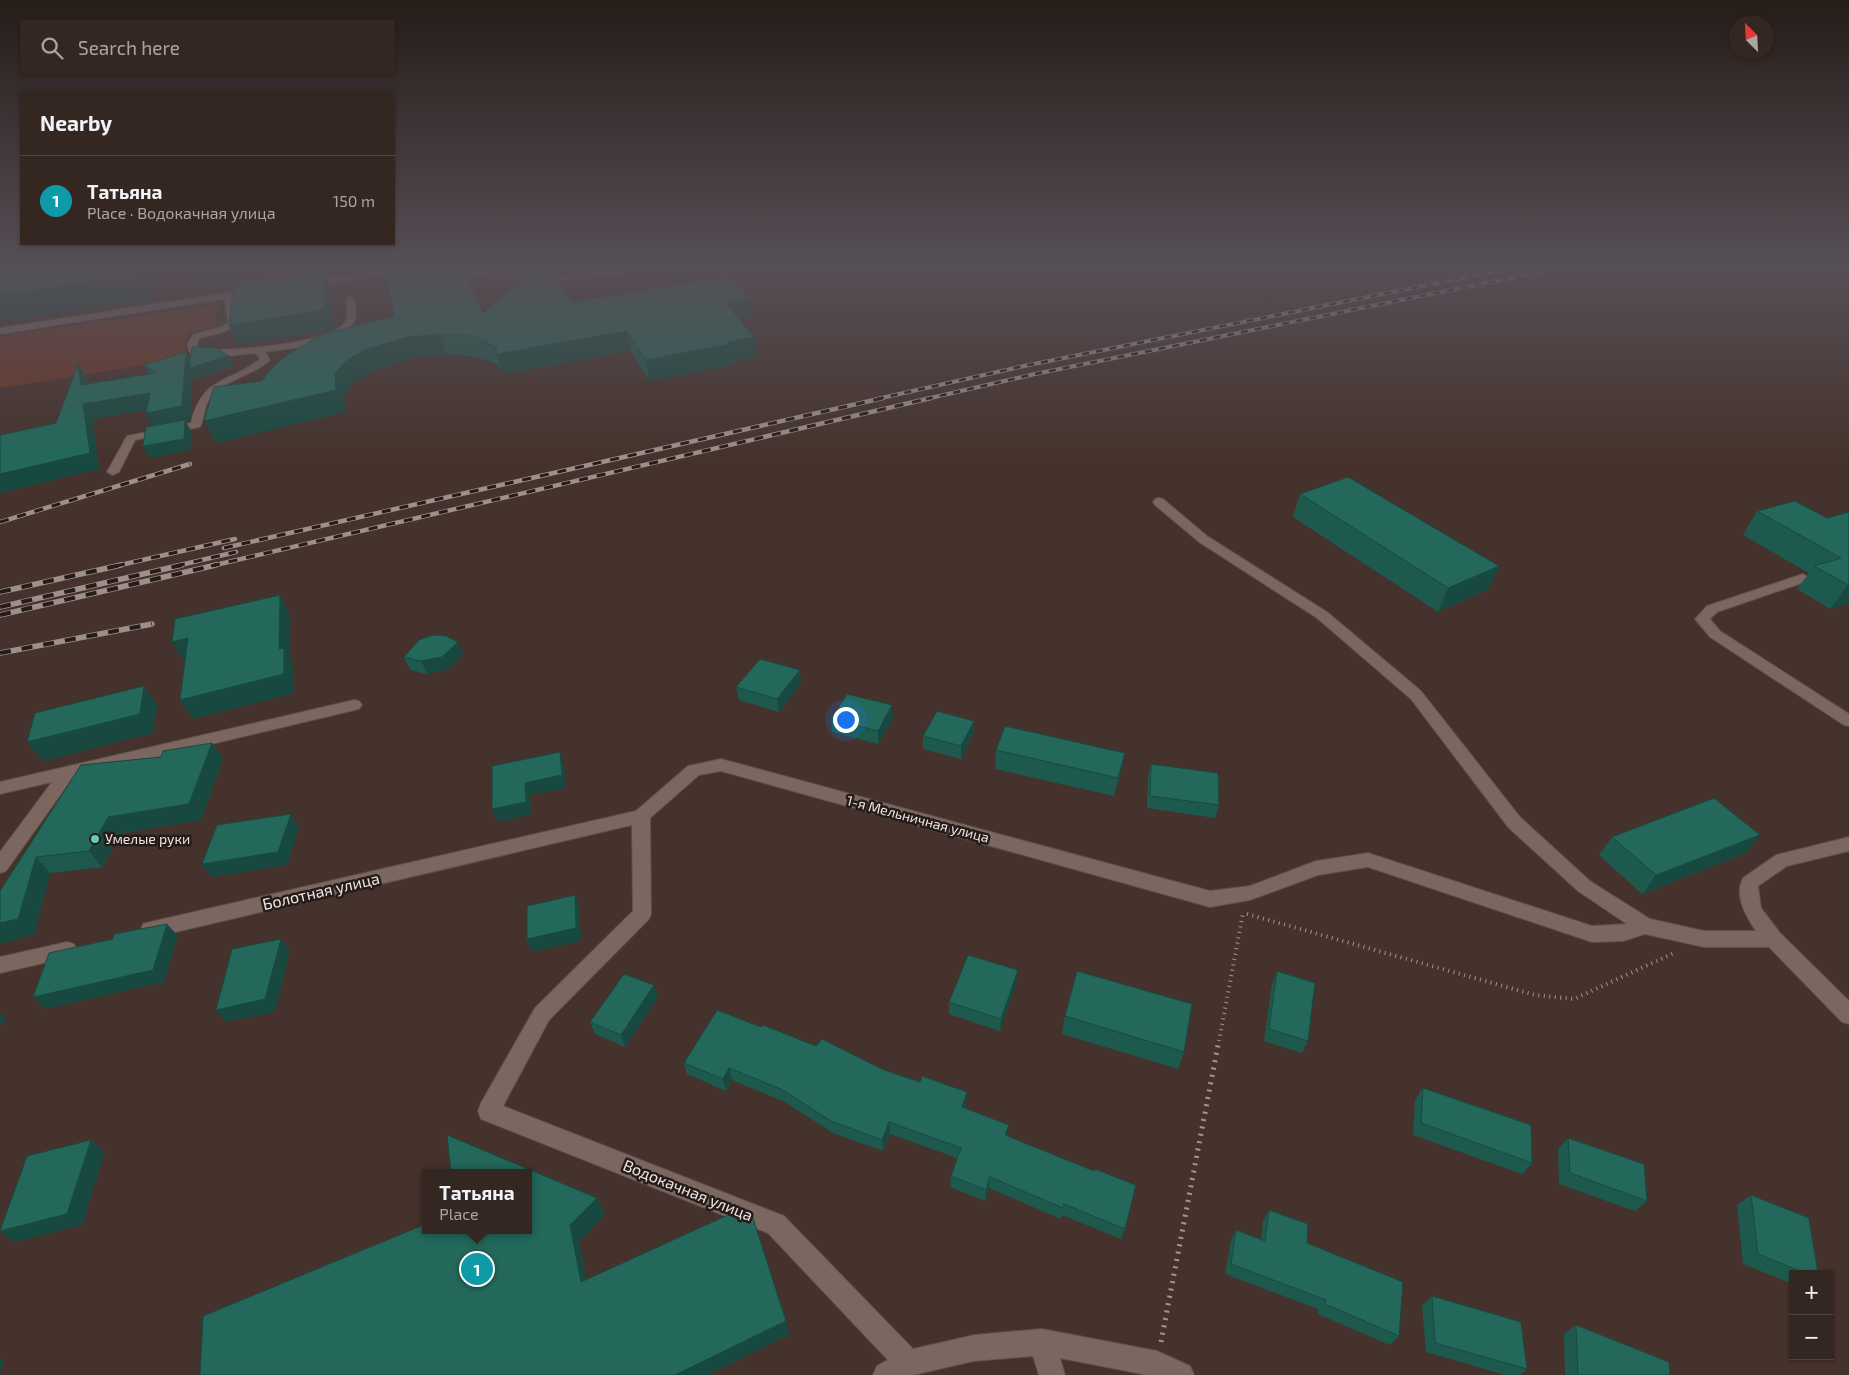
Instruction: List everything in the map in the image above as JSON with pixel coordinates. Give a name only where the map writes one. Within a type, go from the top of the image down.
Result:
[{"type":"street","points":[[216,331],[197,336],[192,344],[195,353],[211,354],[258,349],[325,338],[339,331]]},
{"type":"street","points":[[113,472],[131,438],[196,425],[204,399],[221,384],[255,370],[265,360],[258,349]]},
{"type":"street","points":[[1159,502],[1203,539],[1322,615],[1416,695],[1514,822],[1584,886],[1646,926],[1704,939],[1773,939]]},
{"type":"street","points":[[1803,578],[1712,609],[1702,620],[1715,634],[1849,721]]},
{"type":"street","points":[[0,788],[354,706]]},
{"type":"street","name":"1-я Мельничная улица","points":[[641,816],[694,770],[721,765],[1210,899]]},
{"type":"street","points":[[0,866],[68,772]]},
{"type":"street","name":"Болотная улица","points":[[136,934],[641,816]]},
{"type":"street","name":"Водокачная улица","points":[[641,816],[642,914],[542,1014],[489,1111],[776,1224],[909,1363]]},
{"type":"street","points":[[1849,844],[1782,860],[1749,883],[1752,910],[1773,939],[1849,1015]]},
{"type":"street","points":[[1210,899],[1250,893],[1316,868],[1368,860],[1592,934],[1623,933],[1646,926]]},
{"type":"street","points":[[0,965],[88,945]]},
{"type":"street","points":[[1042,1342],[1052,1375]]},
{"type":"street","points":[[886,1375],[909,1363],[974,1348],[1042,1342],[1157,1364],[1180,1375]]},
{"type":"path","points":[[1210,899],[1244,913],[1535,995],[1574,999],[1704,939]]},
{"type":"path","points":[[1157,1364],[1244,913]]},
{"type":"shaded area","points":[[33,331],[197,331],[187,333],[183,359],[0,388],[0,336]]},
{"type":"building","points":[[335,331],[626,331],[497,354],[496,348],[486,341],[466,335],[439,334],[409,337],[366,349],[346,361],[335,374],[336,390],[204,421],[214,387],[262,381],[270,370],[283,358],[320,335]]},
{"type":"building","points":[[627,331],[749,331],[754,337],[728,342],[730,344],[646,360]]},
{"type":"building","points":[[192,347],[216,348],[229,356],[189,368]]},
{"type":"building","points":[[186,352],[182,406],[146,413],[150,393],[83,404],[90,453],[0,474],[0,435],[56,423],[78,364],[81,385],[156,373],[144,365]]},
{"type":"building","points":[[185,420],[184,439],[143,446],[146,427]]},
{"type":"building","points":[[1348,477],[1499,566],[1448,588],[1300,494]]},
{"type":"building","points":[[1795,501],[1827,518],[1849,512],[1848,585],[1814,566],[1841,558],[1757,511]]},
{"type":"building","points":[[280,595],[279,649],[284,648],[284,674],[180,700],[188,638],[172,642],[175,619]]},
{"type":"building","points":[[433,635],[446,636],[458,642],[442,657],[421,661],[404,657],[419,640]]},
{"type":"building","points":[[760,659],[800,670],[777,699],[736,687]]},
{"type":"building","points":[[144,686],[140,714],[27,742],[35,713]]},
{"type":"building","points":[[847,694],[892,705],[878,731],[831,719]]},
{"type":"building","points":[[937,711],[974,721],[961,746],[923,736]]},
{"type":"building","points":[[1005,726],[1125,753],[1118,778],[996,750]]},
{"type":"building","points":[[212,743],[189,804],[108,817],[89,851],[36,857],[18,919],[0,923],[0,891],[81,765],[161,757],[163,751]]},
{"type":"building","points":[[560,752],[562,775],[525,783],[526,802],[492,809],[492,766]]},
{"type":"building","points":[[1151,764],[1218,773],[1219,805],[1150,796]]},
{"type":"building","points":[[1714,798],[1760,835],[1656,875],[1612,837]]},
{"type":"building","points":[[291,814],[278,852],[202,864],[217,825]]},
{"type":"building","points":[[575,895],[576,928],[527,939],[527,906]]},
{"type":"building","points":[[167,924],[153,970],[33,997],[49,953],[113,939],[114,934]]},
{"type":"building","points":[[281,939],[265,999],[216,1010],[232,949]]},
{"type":"building","points":[[968,955],[1018,970],[1001,1019],[949,1002]]},
{"type":"building","points":[[1077,971],[1192,1004],[1184,1052],[1065,1016]]},
{"type":"building","points":[[1277,971],[1315,983],[1308,1041],[1269,1029]]},
{"type":"building","points":[[624,974],[654,985],[621,1035],[590,1022]]},
{"type":"building","points":[[717,1010],[761,1027],[763,1025],[816,1046],[822,1039],[884,1070],[920,1082],[922,1076],[967,1092],[962,1107],[1009,1125],[1005,1135],[1094,1171],[1095,1169],[1136,1185],[1125,1229],[1064,1204],[1063,1208],[990,1177],[986,1190],[951,1176],[961,1148],[889,1122],[882,1140],[831,1121],[783,1090],[729,1068],[723,1079],[684,1063]]},
{"type":"building","points":[[1423,1088],[1531,1125],[1532,1163],[1421,1123]]},
{"type":"building","points":[[447,1135],[528,1169],[451,1169]]},
{"type":"building","points":[[1568,1138],[1644,1164],[1647,1201],[1570,1173]]},
{"type":"building","points":[[91,1140],[67,1214],[0,1231],[27,1156]]},
{"type":"building","points":[[532,1171],[597,1198],[570,1225],[581,1282],[739,1210],[752,1215],[786,1321],[675,1375],[200,1375],[203,1316],[422,1226],[422,1234],[532,1234]]},
{"type":"building","points":[[1751,1195],[1809,1218],[1817,1270],[1797,1270],[1758,1254]]},
{"type":"building","points":[[1269,1210],[1308,1224],[1307,1243],[1403,1282],[1399,1336],[1325,1304],[1326,1300],[1231,1264],[1236,1230],[1265,1241]]},
{"type":"building","points":[[1432,1296],[1521,1322],[1527,1369],[1435,1343]]},
{"type":"building","points":[[1576,1325],[1669,1362],[1670,1375],[1578,1375]]},
{"type":"railway","points":[[877,399],[1024,366],[1197,331]]},
{"type":"railway","points":[[926,399],[1035,374],[1247,331]]},
{"type":"railway","points":[[224,548],[883,398]]},
{"type":"railway","points":[[211,566],[931,398]]},
{"type":"railway","points":[[0,522],[190,464]]},
{"type":"railway","points":[[116,566],[235,539]]},
{"type":"railway","points":[[176,566],[236,552]]},
{"type":"railway","points":[[0,592],[121,565]]},
{"type":"railway","points":[[0,607],[182,565]]},
{"type":"railway","points":[[0,615],[216,565]]},
{"type":"railway","points":[[0,653],[152,624]]},
{"type":"place","name":"Умелые руки","points":[[95,839]]},
{"type":"place","name":"Татьяна","points":[[477,1269]]}]
